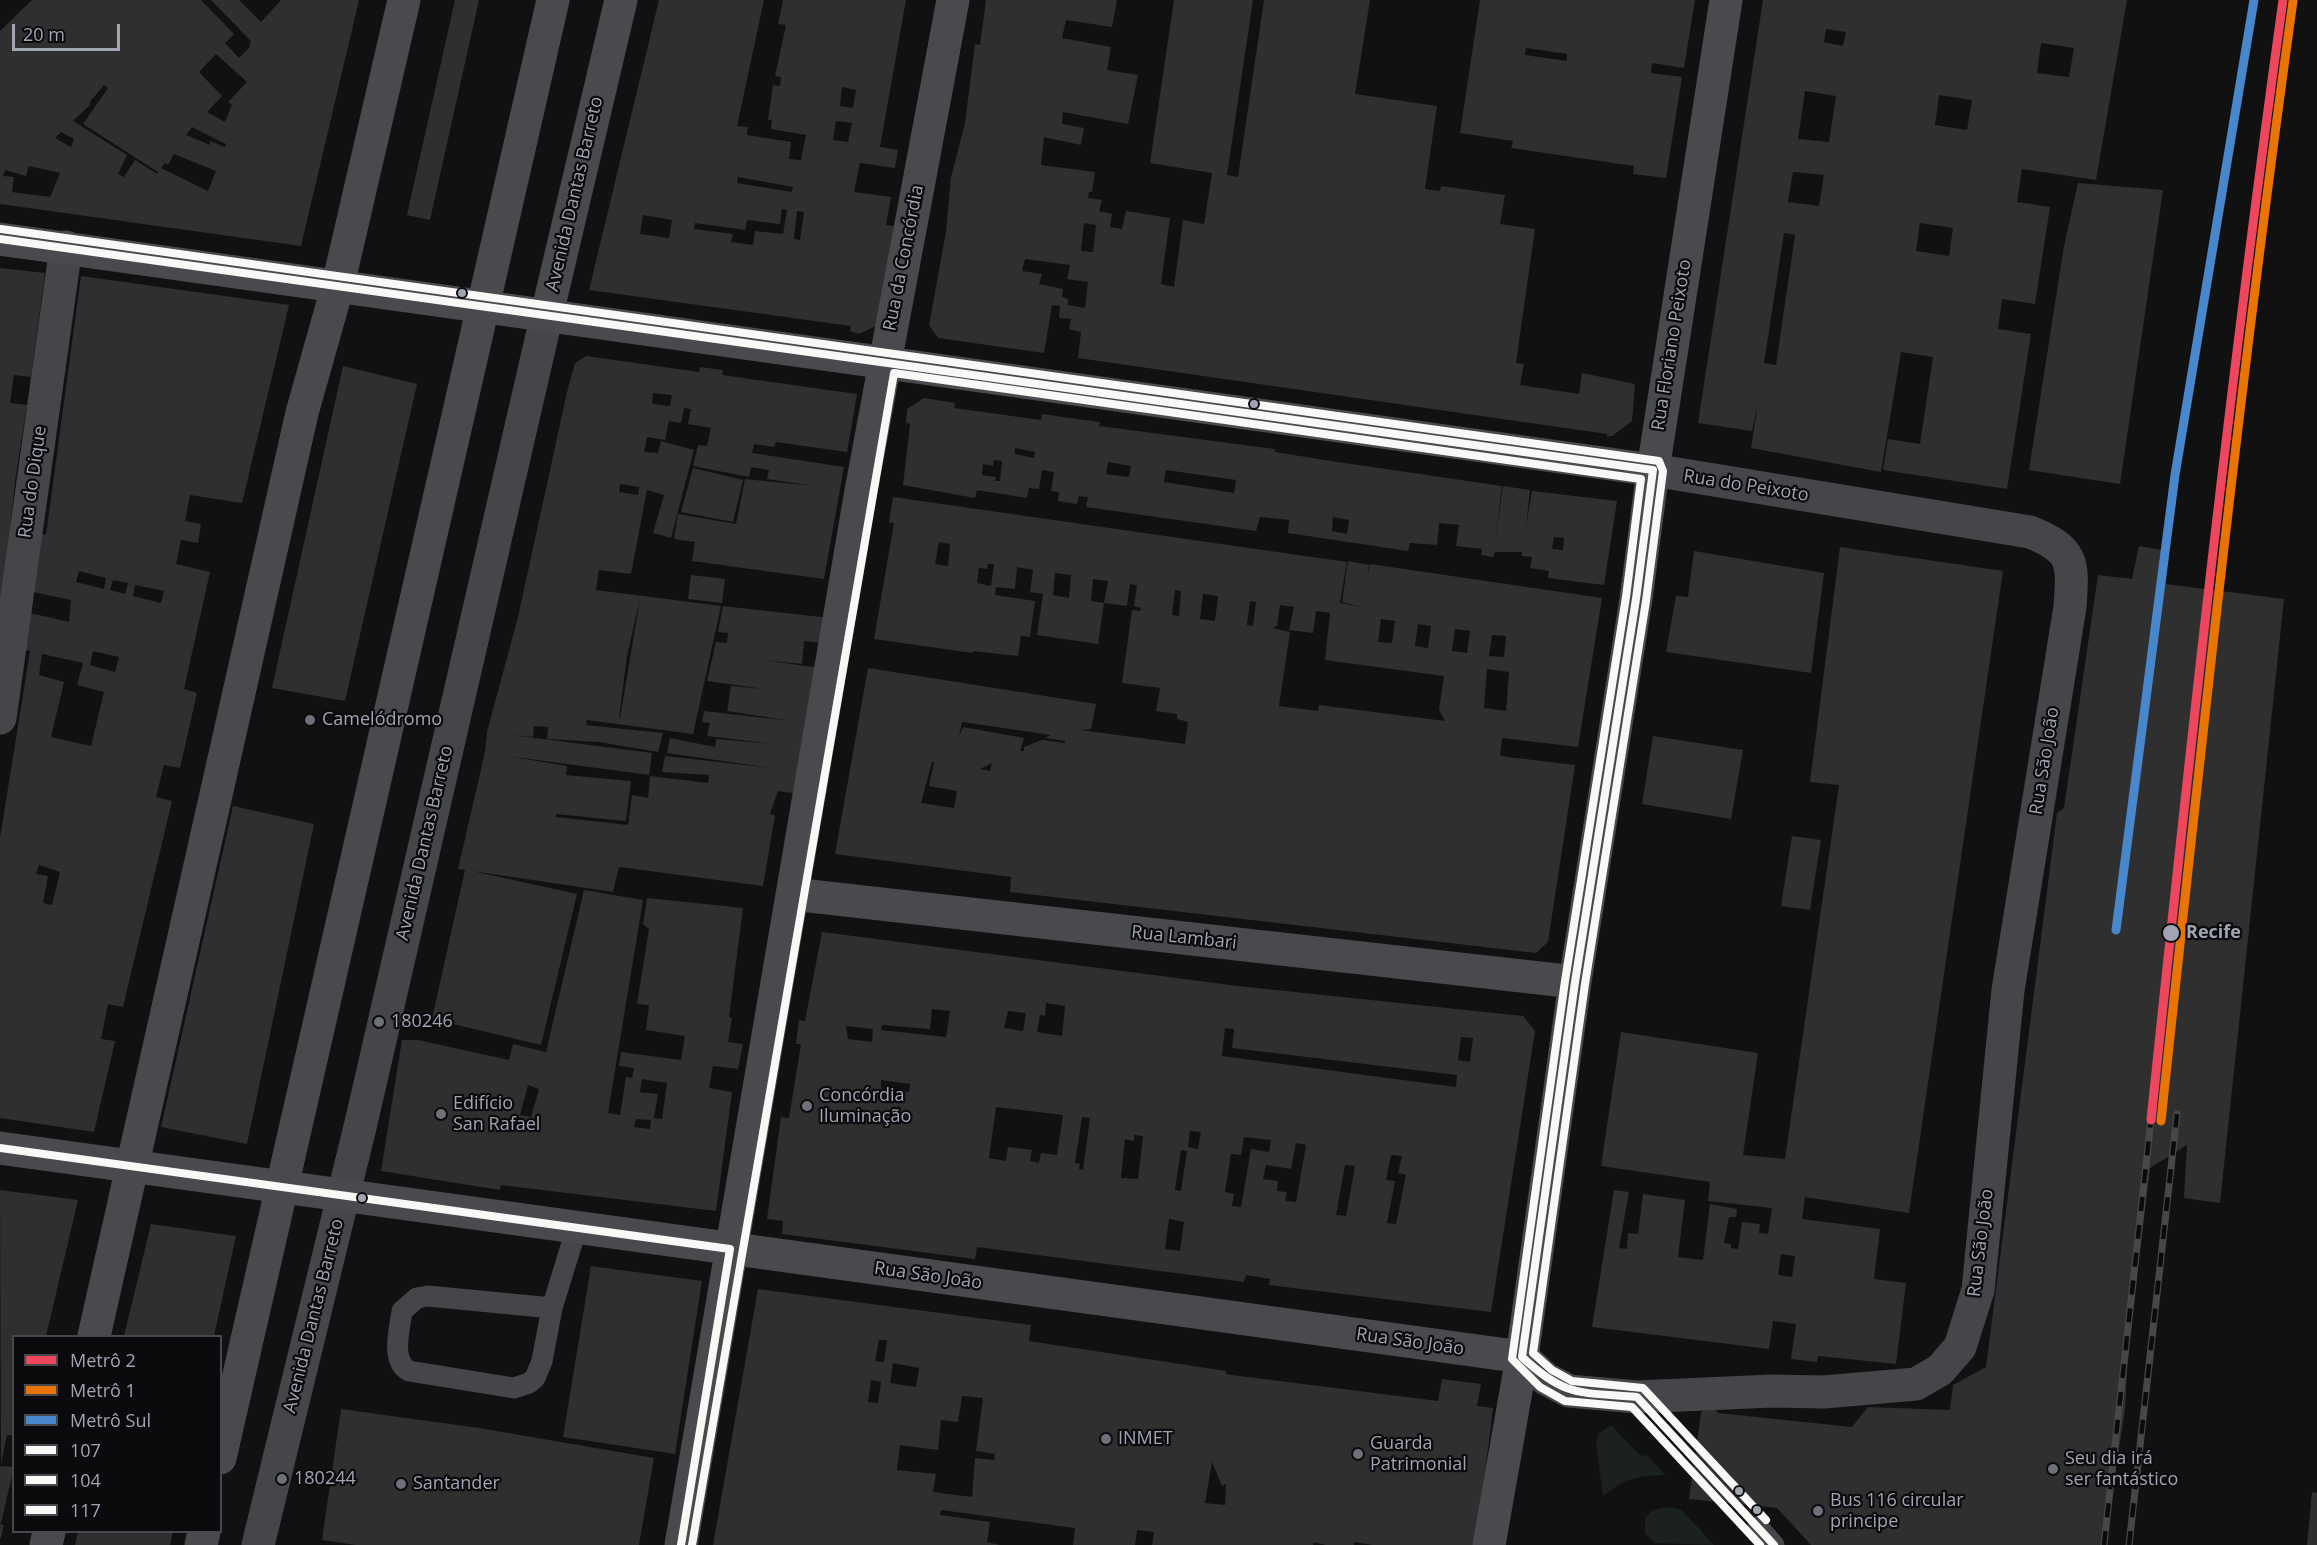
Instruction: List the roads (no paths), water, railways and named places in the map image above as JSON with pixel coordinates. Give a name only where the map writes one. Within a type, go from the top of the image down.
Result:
[{"type":"street","points":[[94,1335],[302,413],[338,285],[404,0]]},
{"type":"street","points":[[222,1449],[553,0]]},
{"type":"street","name":"Avenida Dantas Barreto","points":[[258,1545],[344,1195],[621,0]]},
{"type":"street","name":"Rua da Concórdia","points":[[681,1545],[730,1249],[885,361],[953,0]]},
{"type":"street","name":"Rua Floriano Peixoto","points":[[1489,1545],[1522,1357],[1575,982],[1636,599],[1653,470],[1726,0]]},
{"type":"street","name":"Rua do Peixoto","points":[[0,239],[1653,470],[2030,532]]},
{"type":"street","name":"Rua do Dique","points":[[0,718],[66,247]]},
{"type":"street","name":"Rua São João","points":[[0,1149],[1522,1357],[1546,1379],[1569,1391],[1646,1407],[1916,1384],[1940,1370],[1960,1347],[1978,1290],[2008,990],[2070,607],[2073,571],[2066,555],[2054,542],[2030,532]]},
{"type":"street","name":"Rua Lambari","points":[[792,894],[1575,982]]},
{"type":"lane","points":[[552,1308],[428,1296],[417,1298],[402,1311],[398,1356],[400,1363],[409,1371],[514,1388],[523,1386],[535,1378],[542,1360],[552,1308],[577,1227]]},
{"type":"lane","points":[[1758,1527],[1774,1545]]},
{"type":"railway","points":[[2129,1545],[2177,1114]]},
{"type":"railway","points":[[2104,1545],[2151,1120]]},
{"type":"metro line","name":"Sul","points":[[2116,930],[2175,475],[2254,0]]},
{"type":"metro line","name":"2","points":[[2151,1120],[2212,560],[2283,0]]},
{"type":"metro line","name":"1","points":[[2161,1121],[2239,421],[2293,1]]},
{"type":"place","name":"Camelódromo","points":[[310,720]]},
{"type":"place","name":"Recife","points":[[2171,933]]},
{"type":"place","name":"180246","points":[[379,1022]]},
{"type":"place","name":"Concórdia Iluminação","points":[[807,1106]]},
{"type":"place","name":"Edifício San Rafael","points":[[441,1114]]},
{"type":"place","name":"INMET","points":[[1106,1439]]},
{"type":"place","name":"Guarda Patrimonial","points":[[1358,1454]]},
{"type":"place","name":"Seu dia irá ser fantástico","points":[[2053,1469]]},
{"type":"place","name":"180244","points":[[282,1479]]},
{"type":"place","name":"Santander","points":[[401,1484]]},
{"type":"place","name":"Bus 116 circular principe","points":[[1818,1511]]}]
